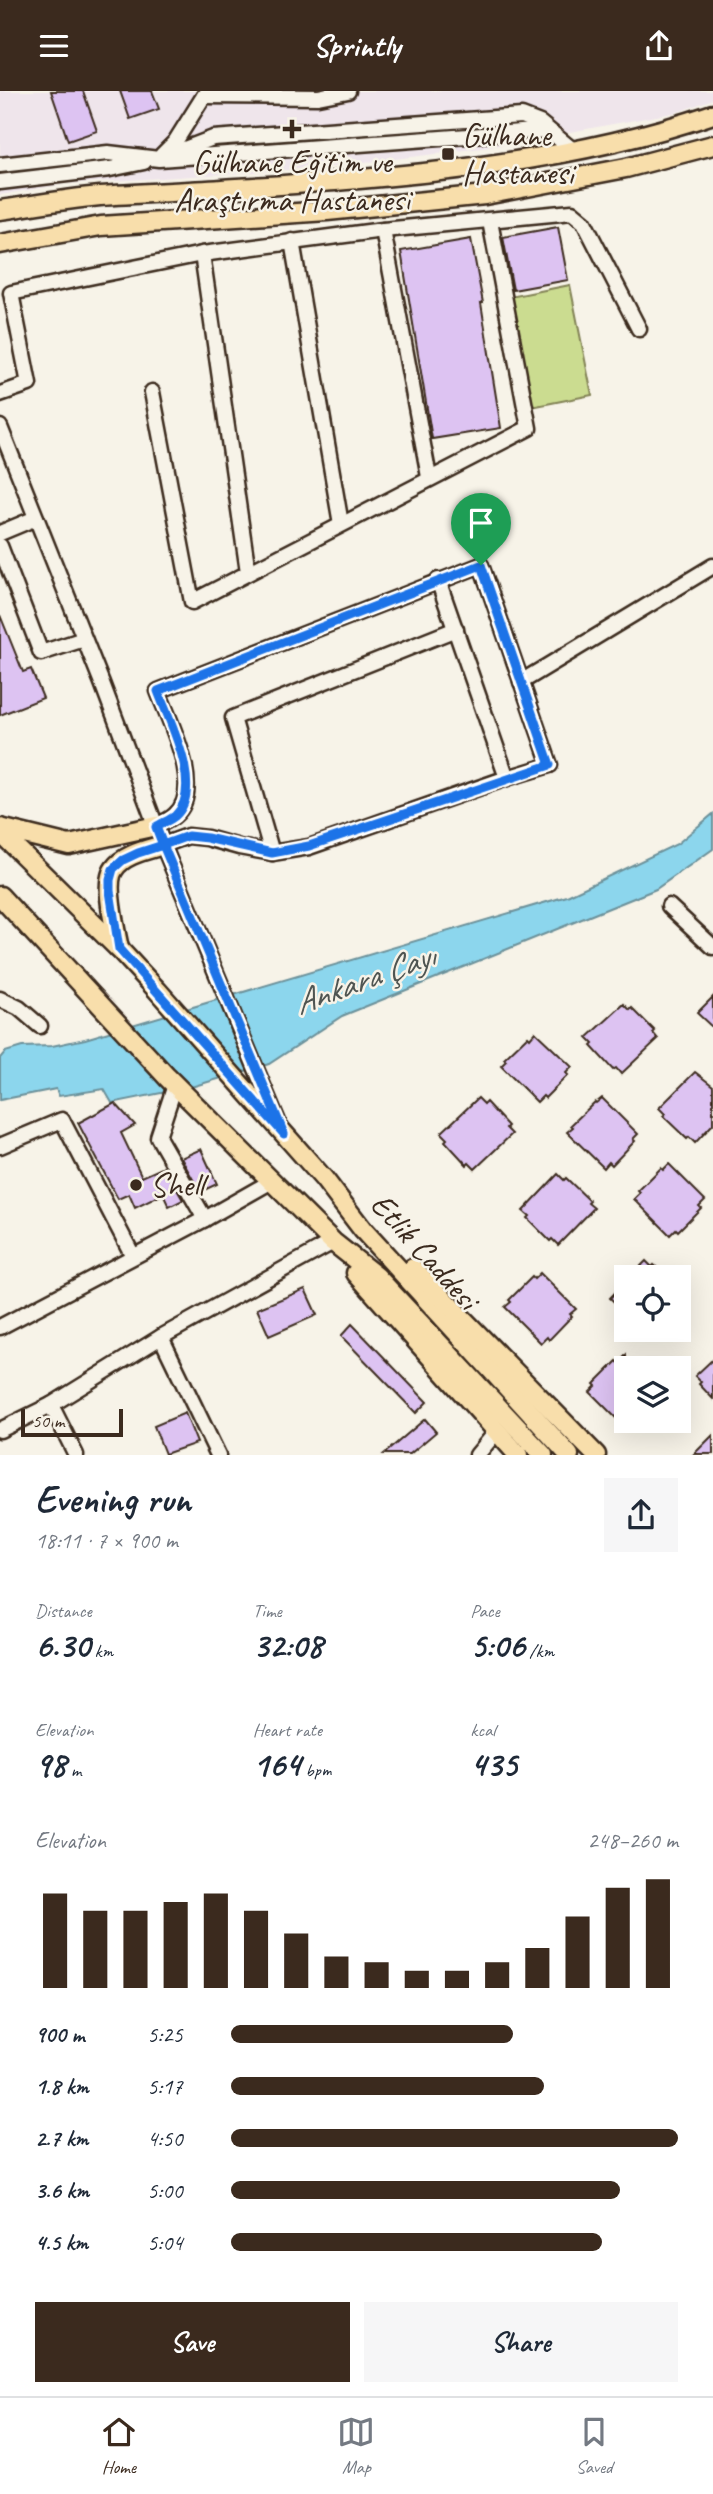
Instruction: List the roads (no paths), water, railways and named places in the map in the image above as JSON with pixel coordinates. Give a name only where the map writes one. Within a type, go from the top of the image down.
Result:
[{"type":"main road","points":[[0,210],[98,196],[385,178],[498,163],[574,151],[713,114]]},
{"type":"main road","points":[[0,244],[101,226],[327,211],[485,195],[626,169],[713,145]]},
{"type":"main road","points":[[0,830],[69,845],[156,827]]},
{"type":"main road","points":[[0,830],[119,949]]},
{"type":"main road","points":[[119,949],[110,891],[113,869],[123,860],[163,845]]},
{"type":"main road","name":"Etlik Caddesi","points":[[3,904],[202,1112],[333,1242],[376,1276],[543,1454]]},
{"type":"main road","name":"Etlik Caddesi","points":[[119,949],[324,1179],[363,1230],[569,1454]]},
{"type":"main road","points":[[324,1179],[596,1454]]},
{"type":"main road","points":[[333,1242],[349,1265],[518,1454]]},
{"type":"street","points":[[159,159],[175,142],[205,94],[318,97],[348,91]]},
{"type":"street","points":[[0,182],[110,169],[159,159],[213,138],[522,116],[540,123],[574,151]]},
{"type":"street","points":[[0,165],[108,153],[159,159]]},
{"type":"street","points":[[0,394],[29,384],[11,293],[202,254],[383,230],[572,212],[584,222],[639,330]]},
{"type":"street","points":[[152,392],[192,602],[429,477],[529,428],[490,221]]},
{"type":"street","points":[[383,230],[429,477]]},
{"type":"street","points":[[292,241],[341,524]]},
{"type":"street","points":[[202,254],[248,572]]},
{"type":"street","points":[[0,427],[163,845],[284,1134]]},
{"type":"street","points":[[0,533],[36,518]]},
{"type":"street","points":[[0,546],[41,653],[84,639]]},
{"type":"street","points":[[156,827],[176,815],[187,794],[185,764],[158,691],[481,565],[550,765],[309,846],[272,853],[188,836],[163,845]]},
{"type":"street","points":[[521,682],[713,566]]},
{"type":"street","points":[[438,580],[507,778]]},
{"type":"street","points":[[272,853],[233,717],[456,629]]},
{"type":"street","points":[[669,906],[713,947]]},
{"type":"street","points":[[0,999],[19,1008],[40,1027]]},
{"type":"street","points":[[175,1085],[158,1137],[205,1219]]},
{"type":"street","points":[[0,1146],[62,1120],[133,1256]]},
{"type":"street","points":[[0,1327],[272,1181]]},
{"type":"street","points":[[0,1430],[51,1405],[161,1337],[333,1242]]},
{"type":"street","points":[[161,1337],[218,1454]]},
{"type":"street","points":[[51,1405],[76,1454]]},
{"type":"street","points":[[477,1454],[497,1431]]},
{"type":"water","name":"Ankara Çayı","points":[[713,814],[713,849],[656,889],[342,1016],[269,1064],[191,1087],[112,1103],[104,1089],[59,1096],[56,1089],[0,1100],[0,1058],[5,1052],[22,1047],[52,1046],[85,1039],[567,896],[677,844]]},
{"type":"place","name":"Gülhane Eğitim ve Araştırma Hastanesi","points":[[292,129]]},
{"type":"place","name":"Gülhane Hastanesi","points":[[448,154]]},
{"type":"place","name":"Shell","points":[[136,1185]]}]
